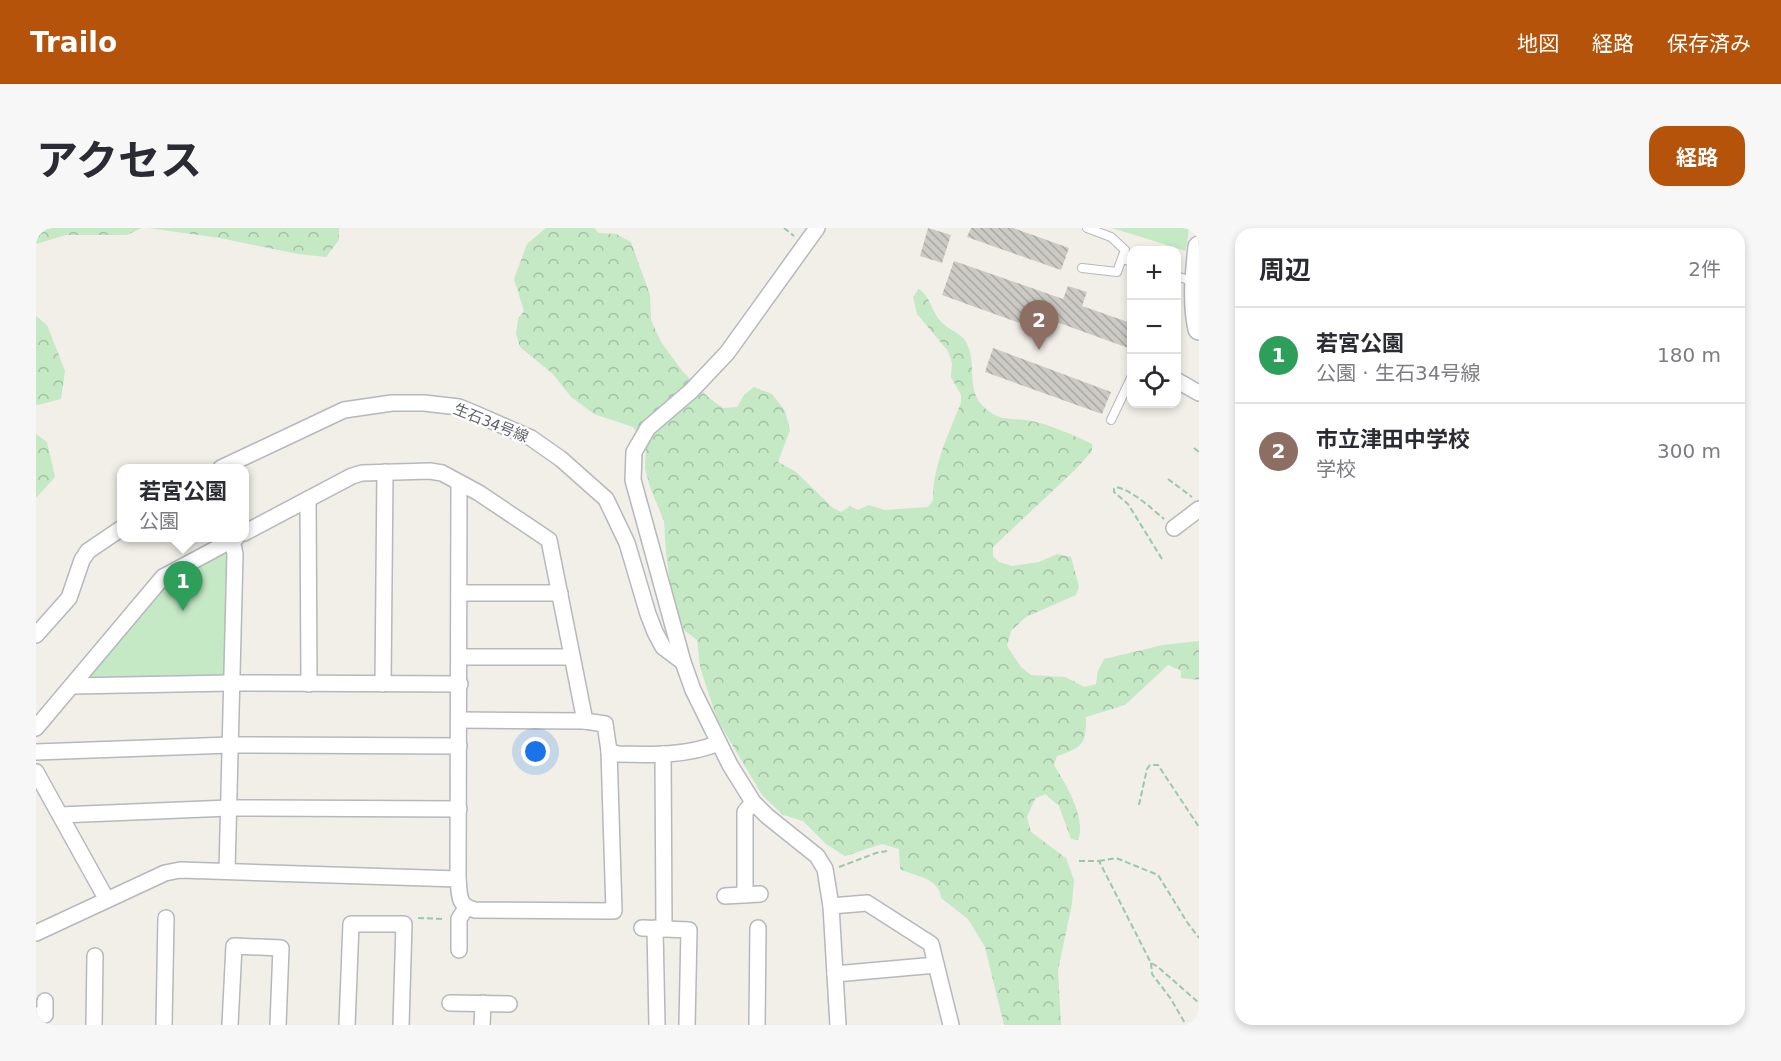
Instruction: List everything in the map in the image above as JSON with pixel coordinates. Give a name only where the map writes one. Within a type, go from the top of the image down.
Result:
[{"type":"main road","points":[[1199,247],[1186,279],[1199,329]]},
{"type":"street","points":[[817,228],[727,353],[691,391],[648,428],[634,452],[633,480],[682,662],[719,743],[753,802],[817,856],[825,869],[831,906],[838,1025]]},
{"type":"street","points":[[1181,383],[1199,393]]},
{"type":"street","name":"生石34号線","points":[[229,464],[344,410],[392,403],[459,407],[531,438],[561,459],[606,499],[627,543],[655,632],[663,647],[682,662]]},
{"type":"street","points":[[249,531],[352,476],[362,473],[430,471],[442,473],[479,493],[549,540],[585,721]]},
{"type":"street","points":[[383,684],[385,472]]},
{"type":"street","points":[[459,483],[458,879],[463,913],[459,951]]},
{"type":"street","points":[[308,499],[309,684]]},
{"type":"street","points":[[1174,528],[1199,509]]},
{"type":"street","points":[[36,635],[69,598],[82,560],[88,551],[117,531]]},
{"type":"street","points":[[36,728],[163,577],[228,542]]},
{"type":"street","points":[[227,871],[236,542]]},
{"type":"street","points":[[459,593],[560,593]]},
{"type":"street","points":[[460,657],[573,657]]},
{"type":"street","points":[[72,686],[231,683],[460,684]]},
{"type":"street","points":[[459,720],[585,721],[605,724],[609,751],[614,911],[475,910],[463,913]]},
{"type":"street","points":[[609,751],[618,754],[663,754],[700,751],[719,743]]},
{"type":"street","points":[[36,752],[230,745],[459,746]]},
{"type":"street","points":[[657,1025],[654,928],[663,754]]},
{"type":"street","points":[[36,772],[107,900]]},
{"type":"street","points":[[725,896],[752,895],[745,812],[753,802]]},
{"type":"street","points":[[60,815],[229,808],[459,808]]},
{"type":"street","points":[[36,933],[165,873],[180,870],[458,879]]},
{"type":"street","points":[[831,906],[867,903],[931,944],[951,1025]]},
{"type":"street","points":[[164,1025],[166,918]]},
{"type":"street","points":[[347,1025],[351,924],[404,924],[401,1025]]},
{"type":"street","points":[[654,928],[689,930],[687,1025]]},
{"type":"street","points":[[757,1025],[758,928]]},
{"type":"street","points":[[230,1025],[234,946],[281,948],[278,1025]]},
{"type":"street","points":[[94,1025],[95,956]]},
{"type":"street","points":[[835,974],[936,965]]},
{"type":"street","points":[[36,1015],[45,1015],[45,1001]]},
{"type":"street","points":[[450,1003],[509,1004]]},
{"type":"street","points":[[482,1025],[483,1003]]},
{"type":"lane","points":[[1082,268],[1117,272],[1125,250],[1112,237],[1086,228]]},
{"type":"lane","points":[[1122,259],[1127,261]]},
{"type":"lane","points":[[1112,420],[1127,385]]},
{"type":"path","points":[[1194,448],[1199,452]]},
{"type":"path","points":[[1168,479],[1199,503]]},
{"type":"path","points":[[1162,560],[1128,504],[1114,492],[1114,489],[1119,487],[1149,507],[1174,528]]},
{"type":"path","points":[[1139,806],[1147,769],[1154,764],[1158,765],[1199,827]]},
{"type":"path","points":[[825,869],[848,865],[876,853],[887,851]]},
{"type":"path","points":[[1079,861],[1116,858],[1158,874],[1199,938]]},
{"type":"path","points":[[1099,861],[1151,963],[1152,974],[1171,999],[1186,1025]]},
{"type":"path","points":[[404,924],[406,918],[463,913]]},
{"type":"path","points":[[1151,963],[1199,1003]]},
{"type":"green space","points":[[36,228],[142,228],[127,235],[66,235],[36,244]]},
{"type":"green space","points":[[148,228],[339,228],[339,240],[326,257]]},
{"type":"green space","points":[[546,228],[594,228],[599,233],[616,234],[631,242],[650,295],[651,320],[661,342],[683,372],[708,397],[723,408],[737,407],[744,395],[754,387],[772,394],[785,411],[790,430],[778,462],[796,472],[833,508],[841,512],[850,506],[858,510],[869,505],[885,510],[928,507],[933,500],[938,463],[961,403],[961,395],[951,377],[952,363],[948,351],[917,314],[913,297],[919,289],[927,297],[940,321],[966,342],[971,359],[975,393],[984,407],[1001,417],[1047,425],[1092,444],[1092,451],[1077,468],[993,547],[993,556],[999,562],[1012,566],[1039,562],[1057,554],[1071,557],[1079,586],[1076,595],[1026,617],[1011,631],[1007,646],[1021,667],[1031,675],[1065,677],[1085,687],[1096,684],[1098,671],[1104,659],[1163,645],[1199,641],[1199,680],[1181,678],[1181,671],[1168,665],[1125,705],[1086,717],[1085,734],[1081,744],[1057,756],[1054,765],[1074,801],[1080,822],[1078,840],[1071,839],[1059,806],[1045,794],[1035,799],[1027,817],[1031,832],[1066,858],[1074,880],[1072,904],[1058,970],[1061,1025],[1004,1025],[985,947],[968,919],[941,898],[936,886],[926,879],[900,869],[899,849],[882,844],[845,856],[826,844],[803,821],[783,815],[762,795],[717,719],[700,667],[697,640],[684,630],[672,598],[664,521],[645,468],[646,445],[633,427],[594,414],[571,397],[553,374],[520,347],[516,334],[518,319],[524,311],[514,279],[527,244]]},
{"type":"green space","points":[[1112,228],[1189,228],[1186,251],[1181,249],[1181,246],[1170,246]]},
{"type":"green space","points":[[36,316],[47,325],[65,371],[61,399],[38,405],[36,404]]},
{"type":"green space","points":[[36,434],[47,442],[55,477],[36,498]]},
{"type":"green space","points":[[222,552],[230,558],[226,680],[88,682],[85,674],[170,578]]},
{"type":"building","points":[[928,228],[951,235],[942,263],[920,256]]},
{"type":"building","points":[[971,228],[1013,228],[1069,248],[1061,270],[967,237]]},
{"type":"building","points":[[954,261],[1063,299],[1068,286],[1087,292],[1082,306],[1127,322],[1127,348],[1051,320],[1047,333],[942,295]]},
{"type":"building","points":[[993,348],[1111,392],[1102,414],[985,372]]},
{"type":"place","name":"市立津田中学校","points":[[1039,350]]},
{"type":"place","name":"若宮公園","points":[[183,611]]}]
